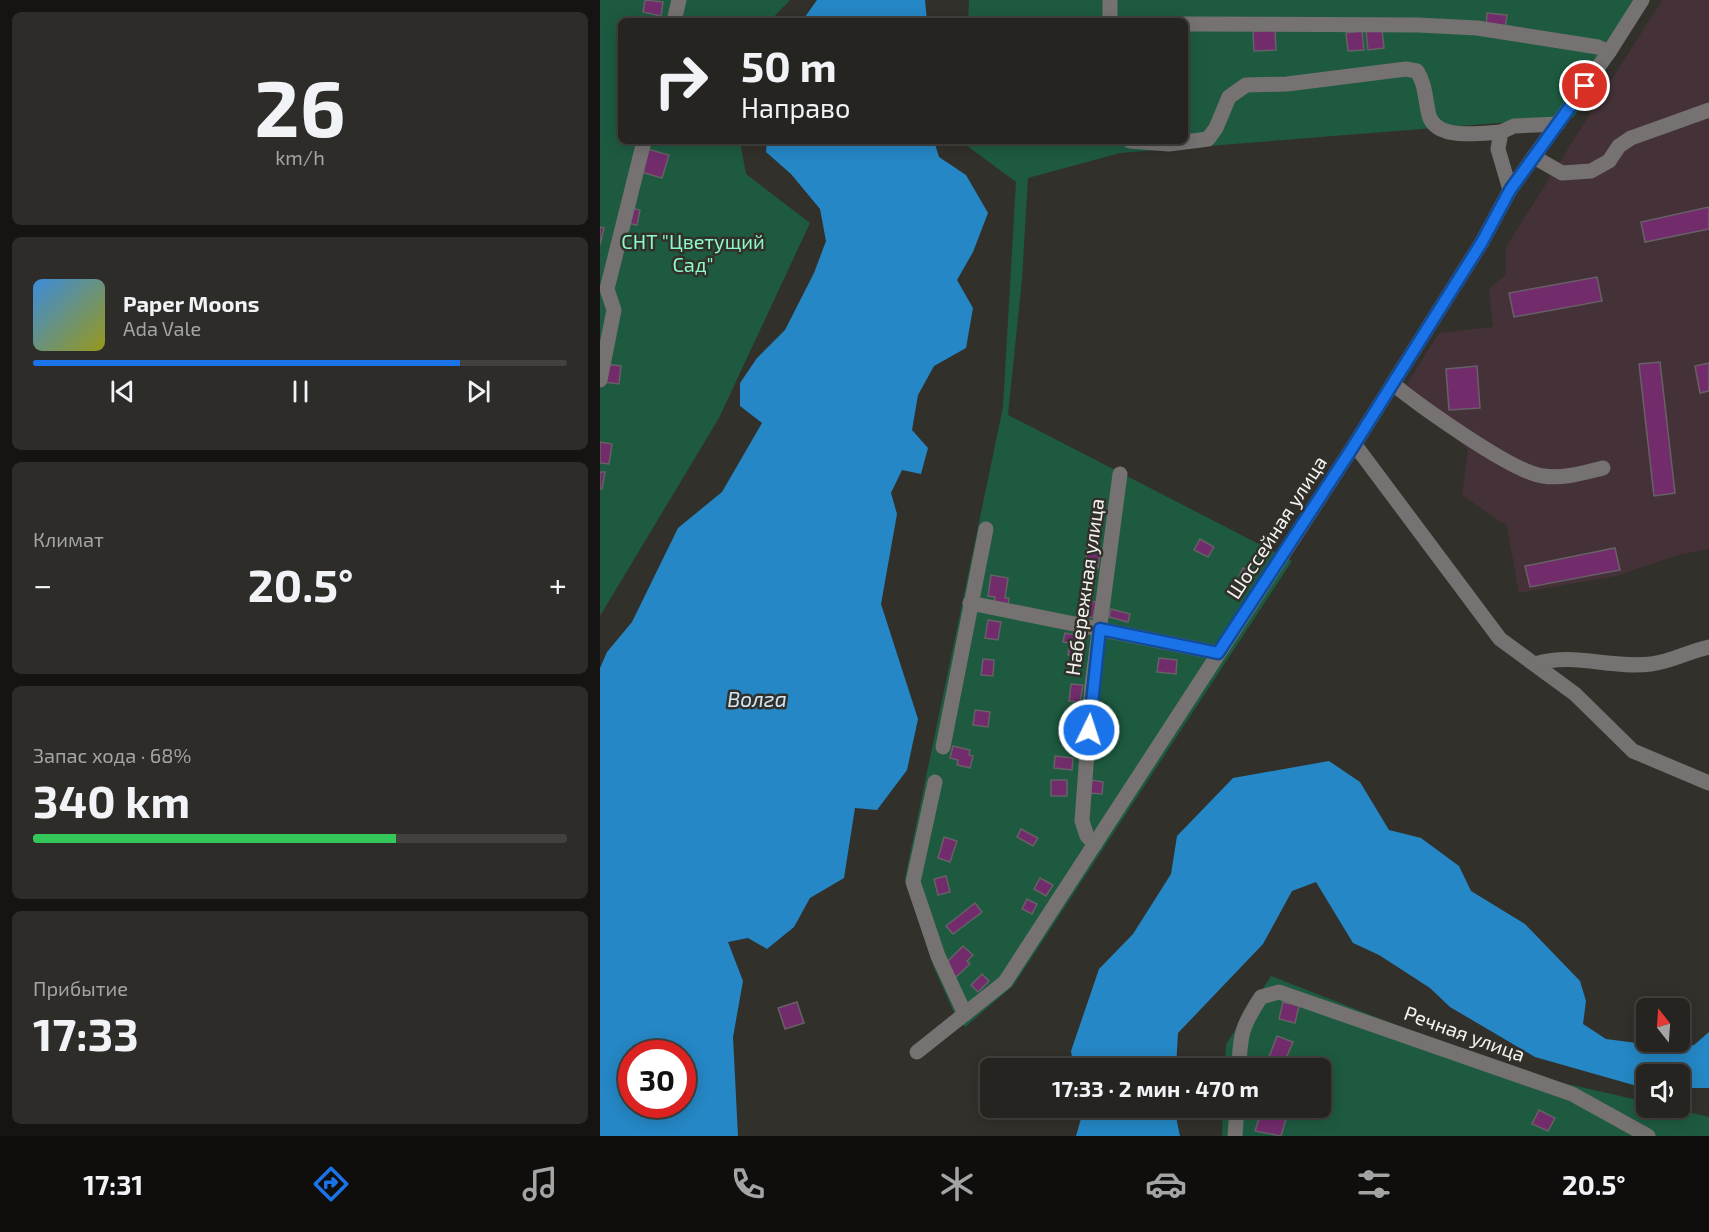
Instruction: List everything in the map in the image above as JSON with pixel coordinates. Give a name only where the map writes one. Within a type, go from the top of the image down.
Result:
[{"type":"street","points":[[675,18],[679,0]]},
{"type":"street","points":[[1110,0],[1110,18]]},
{"type":"street","name":"Шоссейная улица","points":[[917,1052],[1005,982],[1355,445],[1482,242],[1510,190],[1609,52],[1642,0]]},
{"type":"street","points":[[1188,24],[1418,25],[1477,28],[1598,47],[1609,52]]},
{"type":"street","points":[[1188,142],[1208,139],[1216,128],[1229,97],[1246,85],[1287,84],[1406,69],[1417,71],[1424,81],[1428,115],[1436,126],[1454,134],[1502,132],[1514,126],[1558,124]]},
{"type":"street","points":[[1534,157],[1562,173],[1591,171],[1609,160],[1619,146],[1631,138],[1709,110]]},
{"type":"street","points":[[1502,132],[1498,149],[1510,190]]},
{"type":"street","points":[[600,380],[614,310],[604,288],[643,144]]},
{"type":"street","points":[[1393,384],[1469,437],[1507,460],[1541,476],[1574,476],[1602,468]]},
{"type":"street","points":[[1355,445],[1500,639],[1575,694],[1633,752],[1709,783]]},
{"type":"street","name":"Набережная улица","points":[[1095,844],[1087,836],[1082,821],[1092,685],[1120,474]]},
{"type":"street","points":[[943,747],[986,530]]},
{"type":"street","points":[[970,603],[1218,653]]},
{"type":"street","points":[[1535,664],[1554,658],[1622,665],[1651,664],[1709,647]]},
{"type":"street","points":[[935,782],[913,882],[938,956],[965,1014]]},
{"type":"street","name":"Речная улица","points":[[1239,1058],[1240,1034],[1261,997],[1279,992],[1561,1090],[1648,1136]]},
{"type":"street","points":[[1235,1136],[1236,1118]]},
{"type":"shaded area","points":[[1662,0],[1709,0],[1709,549],[1678,555],[1616,576],[1519,593],[1507,526],[1462,495],[1468,450],[1407,384],[1439,333],[1493,327],[1489,289],[1506,274],[1506,247]]},
{"type":"green space","name":"СНТ \"Цветущий Сад\"","points":[[600,0],[790,0],[773,18],[618,18],[618,144],[741,144],[746,174],[810,223],[719,418],[600,616]]},
{"type":"green space","points":[[969,0],[1648,0],[1574,117],[1120,153],[1028,178],[1022,279],[1008,415],[1292,561],[1013,986],[965,1027],[955,1015],[934,968],[905,878],[1003,407],[1016,182],[966,144],[1188,144],[1188,18],[968,18]]},
{"type":"green space","points":[[1271,976],[1519,1073],[1636,1100],[1636,1118],[1690,1118],[1690,1112],[1709,1117],[1709,1136],[1222,1136],[1223,1118],[1331,1118],[1331,1058],[1225,1058],[1226,1044]]},
{"type":"water","points":[[817,0],[925,0],[927,18],[804,18]]},
{"type":"water","name":"Волга","points":[[767,144],[935,144],[939,157],[966,175],[988,213],[973,252],[957,280],[973,308],[966,348],[934,366],[918,395],[912,430],[928,448],[921,474],[902,470],[891,493],[897,514],[881,604],[918,719],[907,770],[877,810],[855,808],[844,878],[810,898],[794,927],[767,949],[748,938],[728,942],[743,981],[733,1037],[738,1136],[600,1136],[600,668],[607,652],[632,622],[678,528],[722,492],[762,423],[740,406],[740,383],[757,358],[785,330],[814,273],[826,241],[820,209],[791,174],[766,152]]},
{"type":"water","points":[[1329,761],[1360,782],[1389,830],[1421,838],[1459,866],[1471,891],[1525,924],[1580,981],[1586,1001],[1583,1024],[1606,1039],[1636,1043],[1636,1052],[1690,1052],[1690,1046],[1694,1045],[1709,1032],[1709,1088],[1690,1088],[1690,1064],[1636,1064],[1636,1086],[1535,1057],[1450,1007],[1430,988],[1379,955],[1353,943],[1316,882],[1292,891],[1263,944],[1178,1033],[1177,1058],[1072,1058],[1071,1051],[1099,969],[1133,934],[1171,874],[1177,836],[1233,778]]},
{"type":"water","points":[[1081,1118],[1176,1118],[1180,1136],[1076,1136]]},
{"type":"building","points":[[645,0],[663,2],[661,16],[643,12]]},
{"type":"building","points":[[1487,13],[1507,15],[1505,29],[1486,27]]},
{"type":"building","points":[[1275,30],[1276,50],[1254,51],[1253,31]]},
{"type":"building","points":[[1382,30],[1384,48],[1368,50],[1366,32]]},
{"type":"building","points":[[1362,31],[1364,50],[1348,51],[1346,33]]},
{"type":"building","points":[[647,149],[669,155],[662,178],[641,172]]},
{"type":"building","points":[[1709,207],[1709,229],[1645,242],[1641,222]]},
{"type":"building","points":[[630,208],[640,210],[637,225],[627,223]]},
{"type":"building","points":[[600,227],[604,228],[600,245]]},
{"type":"building","points":[[1597,277],[1602,301],[1514,317],[1509,293]]},
{"type":"building","points":[[1660,362],[1675,493],[1654,496],[1639,364]]},
{"type":"building","points":[[1709,363],[1709,391],[1700,393],[1695,366]]},
{"type":"building","points":[[607,364],[621,366],[619,384],[604,382]]},
{"type":"building","points":[[1477,366],[1480,408],[1449,410],[1446,369]]},
{"type":"building","points":[[600,442],[612,444],[609,464],[600,463]]},
{"type":"building","points":[[600,472],[605,472],[602,489],[600,489]]},
{"type":"building","points":[[1200,539],[1214,547],[1208,557],[1194,550]]},
{"type":"building","points":[[1615,548],[1620,570],[1530,587],[1525,566]]},
{"type":"building","points":[[1087,549],[1100,551],[1098,568],[1085,567]]},
{"type":"building","points":[[1243,568],[1250,571],[1246,580],[1239,576]]},
{"type":"building","points":[[991,575],[1008,578],[1005,598],[1009,598],[1008,605],[994,602],[995,597],[988,596]]},
{"type":"building","points":[[1081,599],[1096,602],[1093,618],[1078,614]]},
{"type":"building","points":[[1111,609],[1130,614],[1128,622],[1109,617]]},
{"type":"building","points":[[988,620],[1001,622],[998,640],[985,638]]},
{"type":"building","points":[[1065,633],[1080,636],[1078,644],[1063,642]]},
{"type":"building","points":[[1070,643],[1085,646],[1081,665],[1071,663],[1073,656],[1068,655]]},
{"type":"building","points":[[1159,658],[1177,660],[1176,674],[1157,672]]},
{"type":"building","points":[[983,659],[994,660],[993,676],[981,675]]},
{"type":"building","points":[[1071,684],[1083,685],[1080,702],[1069,701]]},
{"type":"building","points":[[975,710],[990,712],[988,727],[973,725]]},
{"type":"building","points":[[953,746],[970,750],[969,755],[973,756],[970,768],[957,765],[958,760],[950,758]]},
{"type":"building","points":[[1055,756],[1073,758],[1072,770],[1054,768]]},
{"type":"building","points":[[1051,780],[1067,780],[1067,796],[1051,796]]},
{"type":"building","points":[[1091,780],[1103,782],[1102,794],[1090,793]]},
{"type":"building","points":[[1021,829],[1038,838],[1033,846],[1017,837]]},
{"type":"building","points":[[944,837],[957,841],[950,862],[938,858]]},
{"type":"building","points":[[946,876],[950,892],[938,895],[934,879]]},
{"type":"building","points":[[1040,878],[1053,885],[1046,896],[1034,889]]},
{"type":"building","points":[[1027,899],[1037,904],[1032,914],[1022,909]]},
{"type":"building","points":[[975,903],[982,912],[953,934],[946,926]]},
{"type":"building","points":[[963,946],[973,955],[967,961],[970,964],[956,977],[944,965]]},
{"type":"building","points":[[982,974],[989,981],[978,992],[971,985]]},
{"type":"building","points":[[797,1002],[804,1023],[785,1029],[778,1008]]},
{"type":"building","points":[[1283,1002],[1299,1006],[1295,1023],[1279,1019]]},
{"type":"building","points":[[1277,1036],[1293,1042],[1286,1058],[1269,1057]]},
{"type":"building","points":[[1539,1110],[1555,1118],[1548,1131],[1532,1124]]},
{"type":"building","points":[[1259,1118],[1286,1118],[1281,1136],[1255,1131]]},
{"type":"route","points":[[1089,730],[1092,685],[1100,629],[1218,653],[1349,453],[1482,242],[1510,190],[1585,86]]}]
